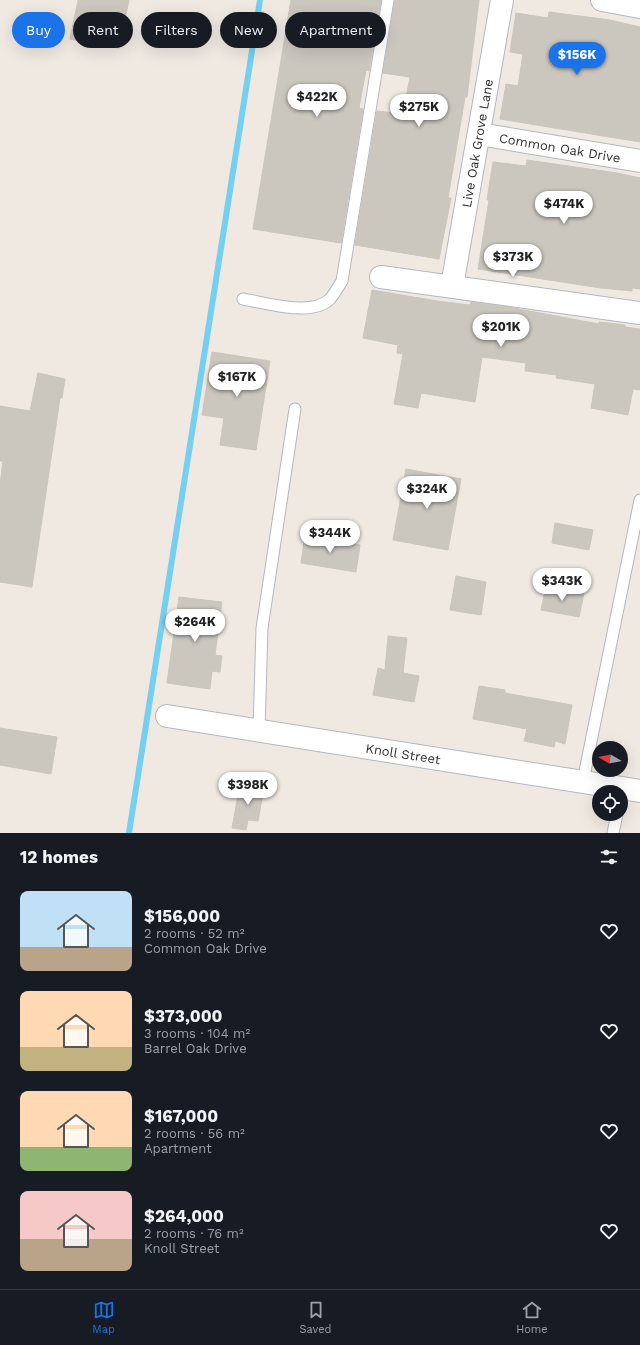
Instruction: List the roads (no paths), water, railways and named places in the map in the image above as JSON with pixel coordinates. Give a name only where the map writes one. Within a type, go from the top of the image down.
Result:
[{"type":"street","name":"Live Oak Grove Lane","points":[[452,286],[502,0]]},
{"type":"street","points":[[602,0],[640,7]]},
{"type":"street","name":"Common Oak Drive","points":[[479,134],[640,161]]},
{"type":"street","points":[[381,277],[640,313]]},
{"type":"street","name":"Knoll Street","points":[[167,716],[583,781],[599,785]]},
{"type":"lane","points":[[243,299],[301,308],[312,308],[329,299],[342,281],[388,0]]},
{"type":"lane","points":[[259,730],[262,628],[295,409]]},
{"type":"lane","points":[[583,781],[640,500]]},
{"type":"lane","points":[[613,833],[616,821]]},
{"type":"waterway","points":[[129,833],[260,0]]}]
